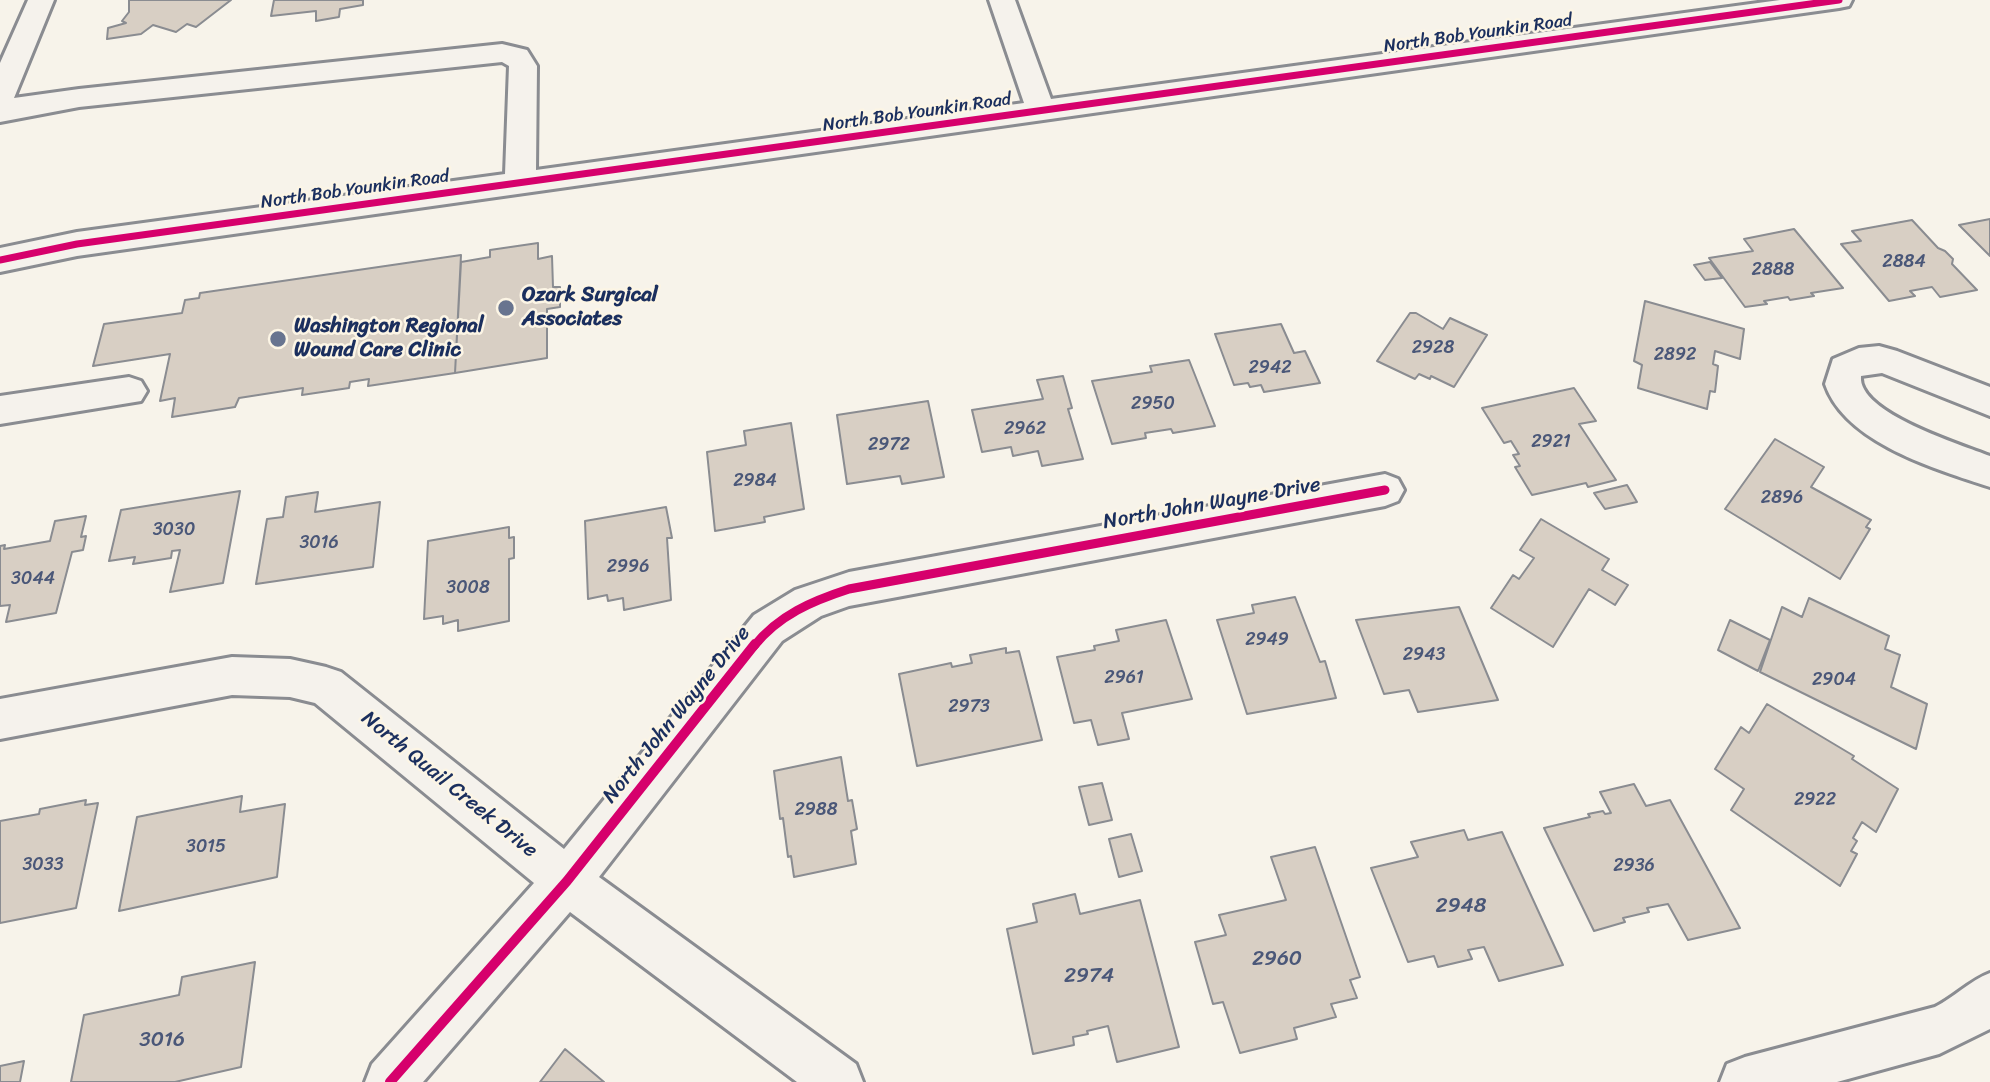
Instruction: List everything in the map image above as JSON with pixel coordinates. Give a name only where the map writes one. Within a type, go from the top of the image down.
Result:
[{"type":"street","points":[[0,97],[41,0]]},
{"type":"street","points":[[1002,0],[1041,111]]},
{"type":"street","name":"North Bob Younkin Road","points":[[0,260],[77,244],[1839,0]]},
{"type":"street","points":[[0,113],[11,107],[79,98],[502,53],[517,56],[523,66],[520,183]]},
{"type":"street","points":[[1990,402],[1885,360],[1871,358],[1856,362],[1845,369],[1842,384],[1850,400],[1865,417],[1882,427],[1990,472]]},
{"type":"street","points":[[0,410],[129,391]]},
{"type":"street","name":"North John Wayne Drive","points":[[390,1082],[567,881],[768,628],[809,602],[849,589],[1385,490]]},
{"type":"street","name":"North Quail Creek Drive","points":[[0,719],[232,676],[290,678],[326,686],[567,881],[838,1082]]},
{"type":"street","points":[[1745,1082],[1939,1030],[1967,1017],[1990,997]]},
{"type":"building","points":[[129,0],[231,0],[196,27],[187,24],[176,32],[153,25],[141,34],[107,39],[108,28],[126,23],[122,21],[129,12]]},
{"type":"building","points":[[274,0],[363,0],[363,5],[340,9],[339,17],[316,21],[316,11],[271,16]]},
{"type":"building","points":[[1990,219],[1990,256],[1959,225]]},
{"type":"building","points":[[1912,220],[1938,248],[1953,259],[1952,264],[1977,290],[1940,297],[1932,287],[1910,291],[1915,296],[1889,301],[1841,244],[1861,241],[1852,231]]},
{"type":"building","points":[[1794,229],[1843,288],[1811,293],[1814,296],[1790,300],[1788,297],[1745,307],[1709,258],[1753,251],[1744,239]]},
{"type":"building","name":"Ozark Surgical Associates","points":[[538,243],[538,259],[552,256],[553,287],[560,287],[560,307],[547,309],[547,358],[455,373],[461,262],[490,257],[490,250]]},
{"type":"building","name":"Washington Regional Wound Care Clinic","points":[[461,255],[455,373],[368,386],[369,379],[350,382],[349,388],[302,395],[303,388],[239,398],[235,407],[172,417],[175,398],[160,401],[170,354],[93,366],[104,324],[182,313],[185,300],[199,298],[200,293]]},
{"type":"building","points":[[1710,262],[1722,278],[1705,280],[1694,265]]},
{"type":"building","points":[[1645,301],[1744,329],[1740,359],[1715,351],[1713,364],[1718,366],[1715,392],[1710,391],[1707,409],[1638,388],[1642,365],[1634,361]]},
{"type":"building","points":[[1410,313],[1416,313],[1443,329],[1450,318],[1487,335],[1454,387],[1431,376],[1430,379],[1419,374],[1415,379],[1377,361]]},
{"type":"building","points":[[1281,324],[1294,353],[1305,351],[1320,383],[1264,392],[1261,385],[1234,385],[1215,334]]},
{"type":"building","points":[[1189,360],[1215,426],[1173,433],[1171,429],[1145,433],[1146,438],[1112,444],[1092,381],[1152,372],[1150,366]]},
{"type":"building","points":[[1063,376],[1072,408],[1068,409],[1083,459],[1042,466],[1038,451],[1013,456],[1011,447],[982,452],[972,410],[1043,399],[1037,380]]},
{"type":"building","points":[[1574,388],[1596,421],[1579,424],[1616,480],[1588,487],[1586,483],[1532,495],[1515,467],[1520,466],[1513,455],[1519,454],[1511,441],[1504,443],[1482,408]]},
{"type":"building","points":[[928,401],[944,477],[902,484],[900,476],[847,484],[837,415]]},
{"type":"building","points":[[791,423],[804,509],[764,517],[765,522],[715,531],[707,452],[746,445],[744,431]]},
{"type":"building","points":[[1775,439],[1824,467],[1811,487],[1871,520],[1866,527],[1870,529],[1840,579],[1725,509]]},
{"type":"building","points":[[1627,485],[1637,502],[1605,509],[1594,493]]},
{"type":"building","points":[[240,491],[223,583],[170,592],[180,550],[172,551],[171,558],[133,564],[135,557],[109,561],[121,510]]},
{"type":"building","points":[[318,492],[315,512],[380,502],[373,567],[256,584],[267,519],[283,517],[286,497]]},
{"type":"building","points":[[666,507],[672,538],[667,538],[671,600],[624,610],[623,598],[608,601],[607,595],[588,599],[585,521]]},
{"type":"building","points":[[86,516],[81,537],[86,536],[83,550],[72,552],[56,613],[6,622],[10,605],[0,606],[0,546],[5,545],[4,549],[50,541],[55,521]]},
{"type":"building","points":[[1541,519],[1609,559],[1602,570],[1628,585],[1615,605],[1589,589],[1553,647],[1491,608],[1513,575],[1519,579],[1534,558],[1520,550]]},
{"type":"building","points":[[509,527],[509,538],[514,537],[514,558],[509,559],[509,621],[458,631],[458,620],[443,624],[443,616],[424,619],[428,541]]},
{"type":"building","points":[[1295,597],[1320,662],[1325,661],[1336,698],[1247,714],[1217,620],[1254,613],[1252,605]]},
{"type":"building","points":[[1809,598],[1889,636],[1885,649],[1900,655],[1891,687],[1927,704],[1916,749],[1760,672],[1782,607],[1802,617]]},
{"type":"building","points":[[1459,607],[1498,700],[1418,712],[1409,690],[1384,694],[1356,620]]},
{"type":"building","points":[[1166,620],[1192,699],[1122,713],[1129,739],[1098,745],[1091,720],[1074,723],[1057,657],[1095,650],[1094,646],[1119,641],[1116,630]]},
{"type":"building","points":[[1730,620],[1770,640],[1758,671],[1718,650]]},
{"type":"building","points":[[1006,648],[1006,653],[1019,651],[1042,740],[917,766],[899,674],[951,663],[952,667],[972,663],[970,655]]},
{"type":"building","points":[[1767,704],[1854,756],[1852,759],[1898,789],[1876,832],[1862,822],[1853,838],[1857,841],[1851,851],[1857,854],[1840,886],[1731,810],[1744,789],[1715,769],[1741,727],[1749,733]]},
{"type":"building","points":[[841,757],[848,801],[852,800],[857,829],[851,831],[856,864],[794,877],[791,856],[788,857],[783,818],[780,819],[774,771]]},
{"type":"building","points":[[1102,783],[1112,820],[1089,825],[1079,787]]},
{"type":"building","points":[[1634,784],[1646,806],[1670,800],[1740,928],[1688,940],[1668,904],[1647,908],[1649,912],[1623,918],[1625,922],[1594,931],[1544,828],[1590,817],[1588,814],[1603,811],[1605,814],[1611,813],[1600,792]]},
{"type":"building","points":[[242,796],[240,812],[285,804],[277,877],[119,911],[137,817]]},
{"type":"building","points":[[86,800],[85,805],[98,803],[76,908],[0,923],[0,821],[39,814],[40,809]]},
{"type":"building","points":[[1464,830],[1468,840],[1502,832],[1563,965],[1499,981],[1484,947],[1468,950],[1472,959],[1438,967],[1434,956],[1408,962],[1371,868],[1418,857],[1411,842]]},
{"type":"building","points":[[1131,834],[1142,871],[1119,877],[1109,839]]},
{"type":"building","points":[[1315,847],[1360,977],[1350,980],[1357,998],[1331,1004],[1336,1017],[1294,1028],[1297,1039],[1240,1053],[1223,1002],[1213,1004],[1195,942],[1226,935],[1219,915],[1286,900],[1271,857]]},
{"type":"building","points":[[1075,894],[1080,914],[1140,900],[1179,1047],[1117,1062],[1108,1026],[1073,1037],[1074,1045],[1033,1054],[1007,929],[1037,922],[1033,904]]},
{"type":"building","points":[[255,962],[241,1067],[175,1082],[71,1082],[84,1015],[179,995],[182,977]]},
{"type":"building","points":[[565,1049],[604,1082],[540,1082]]},
{"type":"building","points":[[24,1061],[20,1082],[0,1082],[0,1066]]},
{"type":"cycle path","points":[[0,260],[77,244],[1839,0]]},
{"type":"cycle path","points":[[390,1082],[567,881],[768,628],[809,602],[849,589],[1385,490]]},
{"type":"place","name":"Ozark Surgical Associates","points":[[506,308]]},
{"type":"place","name":"Washington Regional Wound Care Clinic","points":[[278,339]]}]
